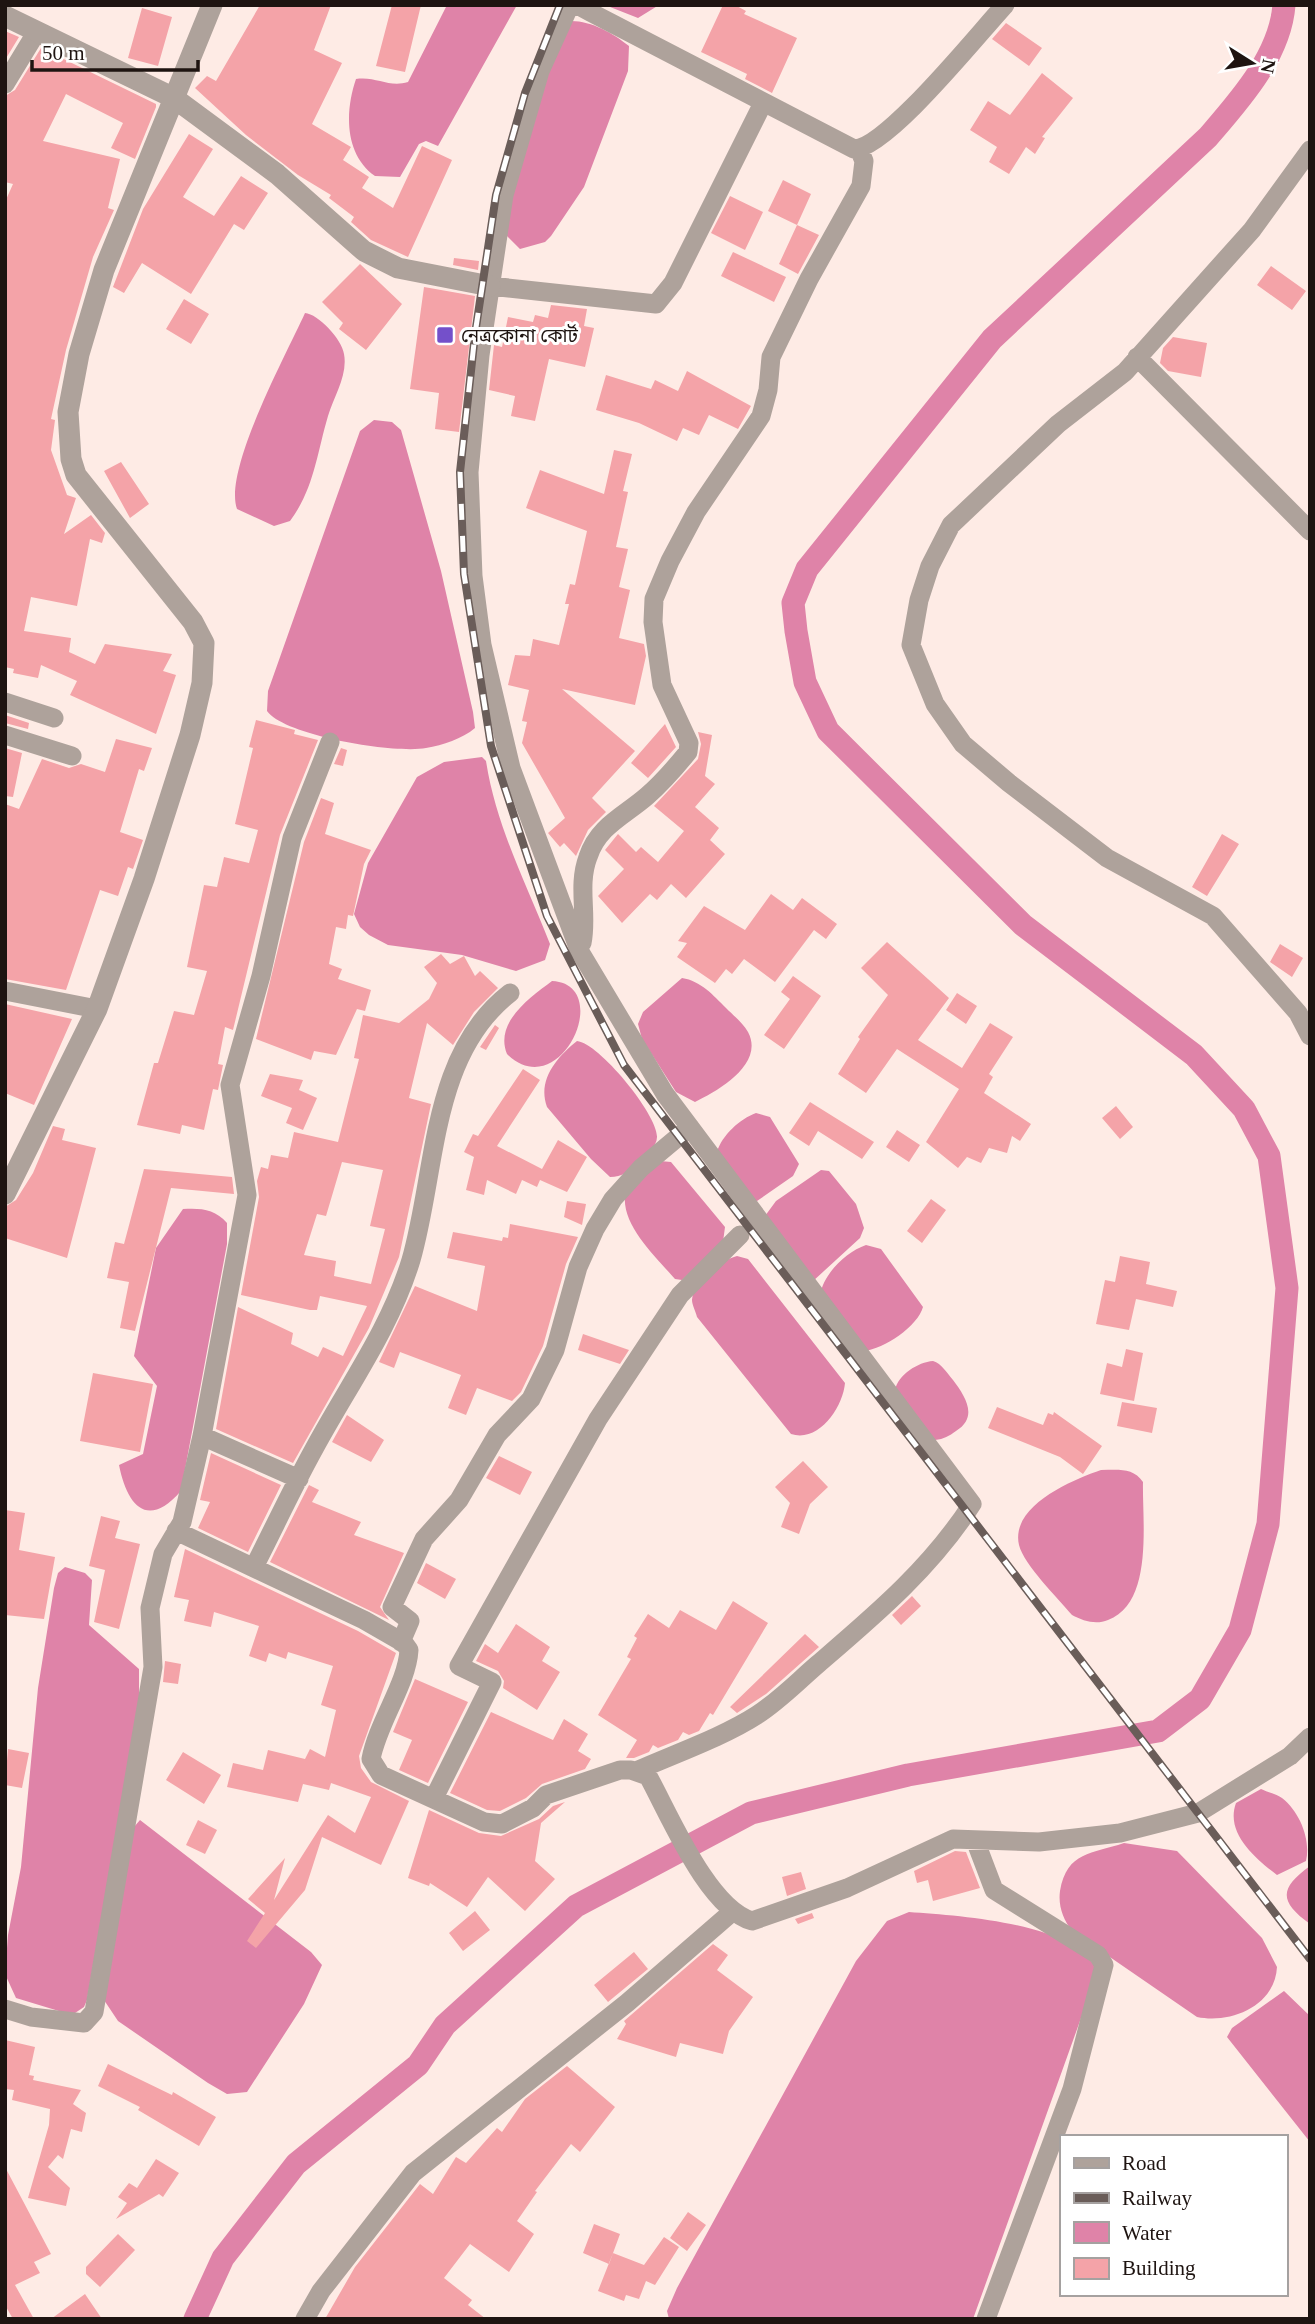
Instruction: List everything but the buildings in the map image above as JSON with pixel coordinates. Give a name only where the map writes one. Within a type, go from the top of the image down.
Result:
[{"type":"street","points":[[5,1195],[97,1009],[145,878],[190,735],[205,662],[204,643],[193,622],[76,475],[71,459],[68,412],[79,354],[104,270],[212,5]]},
{"type":"street","points":[[176,1531],[364,1620],[401,1642],[409,1650],[408,1658],[375,1737],[371,1759],[381,1775],[484,1822],[502,1824],[533,1808],[546,1795],[620,1770],[642,1774],[755,1717],[792,1690],[810,1670],[919,1574],[946,1544],[972,1504],[665,1094],[579,950],[511,768],[482,645],[469,472],[490,286],[504,195],[516,145],[540,71],[569,7],[579,6],[854,149],[859,149],[875,142],[915,105],[1005,5]]},
{"type":"street","points":[[5,16],[174,98],[277,174],[364,251],[398,268],[490,286],[656,304],[673,283],[759,111]]},
{"type":"street","points":[[5,84],[36,33]]},
{"type":"street","points":[[579,950],[584,934],[581,887],[594,842],[601,830],[648,796],[688,752],[689,743],[662,685],[653,622],[654,599],[670,561],[696,512],[761,416],[768,390],[771,357],[809,279],[861,186],[864,161],[859,149]]},
{"type":"street","points":[[1310,150],[1252,230],[1125,372],[1048,432],[951,525],[926,577],[911,645],[936,704],[963,744],[1107,858],[1213,916],[1298,1013],[1310,1036]]},
{"type":"street","points":[[1137,357],[1310,531]]},
{"type":"street","points":[[5,702],[54,718]]},
{"type":"street","points":[[5,735],[72,756]]},
{"type":"street","points":[[5,2009],[31,2017],[84,2023],[93,2012],[153,1667],[150,1608],[163,1554],[181,1522],[202,1436],[247,1195],[230,1085],[261,976],[292,838],[330,742]]},
{"type":"street","points":[[5,991],[97,1009]]},
{"type":"street","points":[[254,1567],[299,1479],[392,1311],[411,1260],[447,1089],[460,1053],[483,1017],[510,993]]},
{"type":"street","points":[[401,1642],[410,1621],[392,1607],[424,1539],[459,1500],[497,1435],[531,1399],[555,1350],[578,1267],[595,1229],[613,1199],[641,1168],[690,1127]]},
{"type":"street","points":[[434,1798],[492,1682],[459,1666],[465,1654],[597,1419],[680,1295],[740,1235]]},
{"type":"street","points":[[202,1436],[299,1479]]},
{"type":"street","points":[[642,1774],[713,1894],[732,1912],[752,1921],[847,1888],[954,1839],[1039,1842],[1120,1833],[1198,1813],[1290,1756],[1310,1737]]},
{"type":"street","points":[[975,1840],[994,1890],[1026,1913],[1079,1942],[1098,1955],[1104,1965],[1072,2089],[986,2319]]},
{"type":"street","points":[[305,2319],[321,2291],[413,2173],[627,2003],[732,1912]]},
{"type":"water","points":[[447,5],[517,5],[438,146],[426,141],[419,144],[400,177],[375,176],[357,156],[352,144],[349,118],[356,79],[395,84],[408,82]]},
{"type":"water","points":[[605,5],[659,5],[638,18]]},
{"type":"water","points":[[569,21],[601,28],[629,46],[628,71],[584,187],[545,242],[520,249],[507,236],[507,197],[524,133]]},
{"type":"water","points":[[305,313],[323,322],[339,341],[344,354],[344,370],[305,496],[290,521],[274,526],[237,509],[235,491],[239,468],[259,411]]},
{"type":"water","points":[[374,420],[392,422],[401,430],[441,571],[473,712],[475,728],[452,741],[426,748],[367,746],[342,741],[295,728],[267,711],[268,691],[360,431]]},
{"type":"water","points":[[482,757],[486,761],[504,831],[550,944],[545,960],[516,971],[462,955],[388,945],[360,927],[354,914],[368,863],[417,777],[444,762]]},
{"type":"water","points":[[682,978],[701,985],[716,998],[743,1025],[752,1044],[750,1055],[737,1075],[695,1102],[676,1092],[642,1039],[638,1024],[643,1012]]},
{"type":"water","points":[[552,981],[570,987],[579,1001],[580,1019],[573,1038],[562,1055],[546,1065],[527,1066],[507,1054],[504,1042],[506,1031],[510,1021],[525,1003]]},
{"type":"water","points":[[577,1041],[587,1045],[612,1066],[638,1097],[655,1127],[657,1137],[653,1148],[632,1169],[618,1176],[610,1177],[591,1159],[547,1107],[547,1078],[562,1054]]},
{"type":"water","points":[[756,1113],[770,1117],[799,1164],[793,1176],[757,1201],[752,1200],[717,1152],[732,1128]]},
{"type":"water","points":[[660,1161],[671,1162],[725,1227],[723,1242],[682,1280],[675,1279],[642,1241],[629,1219],[626,1207],[625,1196]]},
{"type":"water","points":[[821,1170],[829,1171],[856,1204],[864,1228],[860,1238],[812,1282],[765,1216],[776,1201]]},
{"type":"water","points":[[183,1209],[207,1210],[222,1218],[227,1223],[227,1244],[181,1491],[169,1503],[149,1510],[140,1508],[133,1501],[119,1465],[143,1454],[157,1386],[134,1356],[156,1248]]},
{"type":"water","points":[[866,1245],[881,1249],[923,1307],[914,1322],[899,1335],[881,1346],[864,1351],[820,1295],[826,1279],[837,1264]]},
{"type":"water","points":[[737,1256],[748,1259],[845,1383],[840,1402],[828,1421],[811,1433],[791,1434],[697,1317],[692,1300],[697,1286],[716,1267]]},
{"type":"water","points":[[933,1361],[941,1366],[958,1386],[968,1406],[967,1419],[963,1425],[949,1436],[935,1440],[895,1390],[900,1379],[909,1370]]},
{"type":"water","points":[[1101,1470],[1130,1472],[1143,1482],[1144,1538],[1139,1579],[1133,1597],[1123,1611],[1108,1620],[1094,1622],[1072,1615],[1042,1581],[1022,1553],[1019,1531],[1024,1518],[1046,1497],[1075,1480]]},
{"type":"water","points":[[65,1567],[85,1573],[92,1580],[89,1625],[139,1669],[139,1703],[87,2000],[84,2007],[72,2015],[16,1998],[5,1974],[8,1935],[21,1867],[38,1688],[54,1588],[58,1573]]},
{"type":"water","points":[[1261,1789],[1280,1797],[1294,1811],[1303,1827],[1307,1844],[1306,1861],[1277,1875],[1251,1853],[1235,1825],[1236,1803]]},
{"type":"water","points":[[140,1820],[311,1952],[322,1965],[304,2004],[247,2092],[227,2094],[208,2083],[118,2021],[104,2000],[134,1827]]},
{"type":"water","points":[[1124,1843],[1177,1851],[1262,1938],[1277,1967],[1274,1981],[1260,2002],[1237,2015],[1224,2018],[1197,2017],[1072,1931],[1060,1902],[1063,1878],[1068,1868],[1083,1856]]},
{"type":"water","points":[[1310,1866],[1310,1924],[1292,1908],[1287,1895],[1293,1881]]},
{"type":"water","points":[[909,1912],[991,1921],[1034,1930],[1069,1944],[1099,1968],[973,2319],[669,2319],[667,2311],[677,2288],[856,1961],[887,1921]]},
{"type":"water","points":[[1284,1991],[1310,2016],[1310,2142],[1227,2037],[1232,2028]]},
{"type":"waterway","points":[[195,2319],[223,2258],[296,2164],[418,2065],[445,2025],[576,1906],[751,1813],[908,1775],[1158,1731],[1200,1699],[1240,1630],[1268,1524],[1287,1288],[1269,1156],[1244,1109],[1194,1055],[1023,925],[828,731],[805,682],[793,603],[807,569],[992,339],[1208,137],[1232,108],[1266,60],[1281,24],[1284,5]]},
{"type":"railway","points":[[560,5],[525,93],[496,195],[475,334],[460,472],[464,574],[491,746],[547,916],[624,1065],[1310,1959]]},
{"type":"place","name":"নেত্রকোনা কোর্ট","points":[[445,335]]}]
